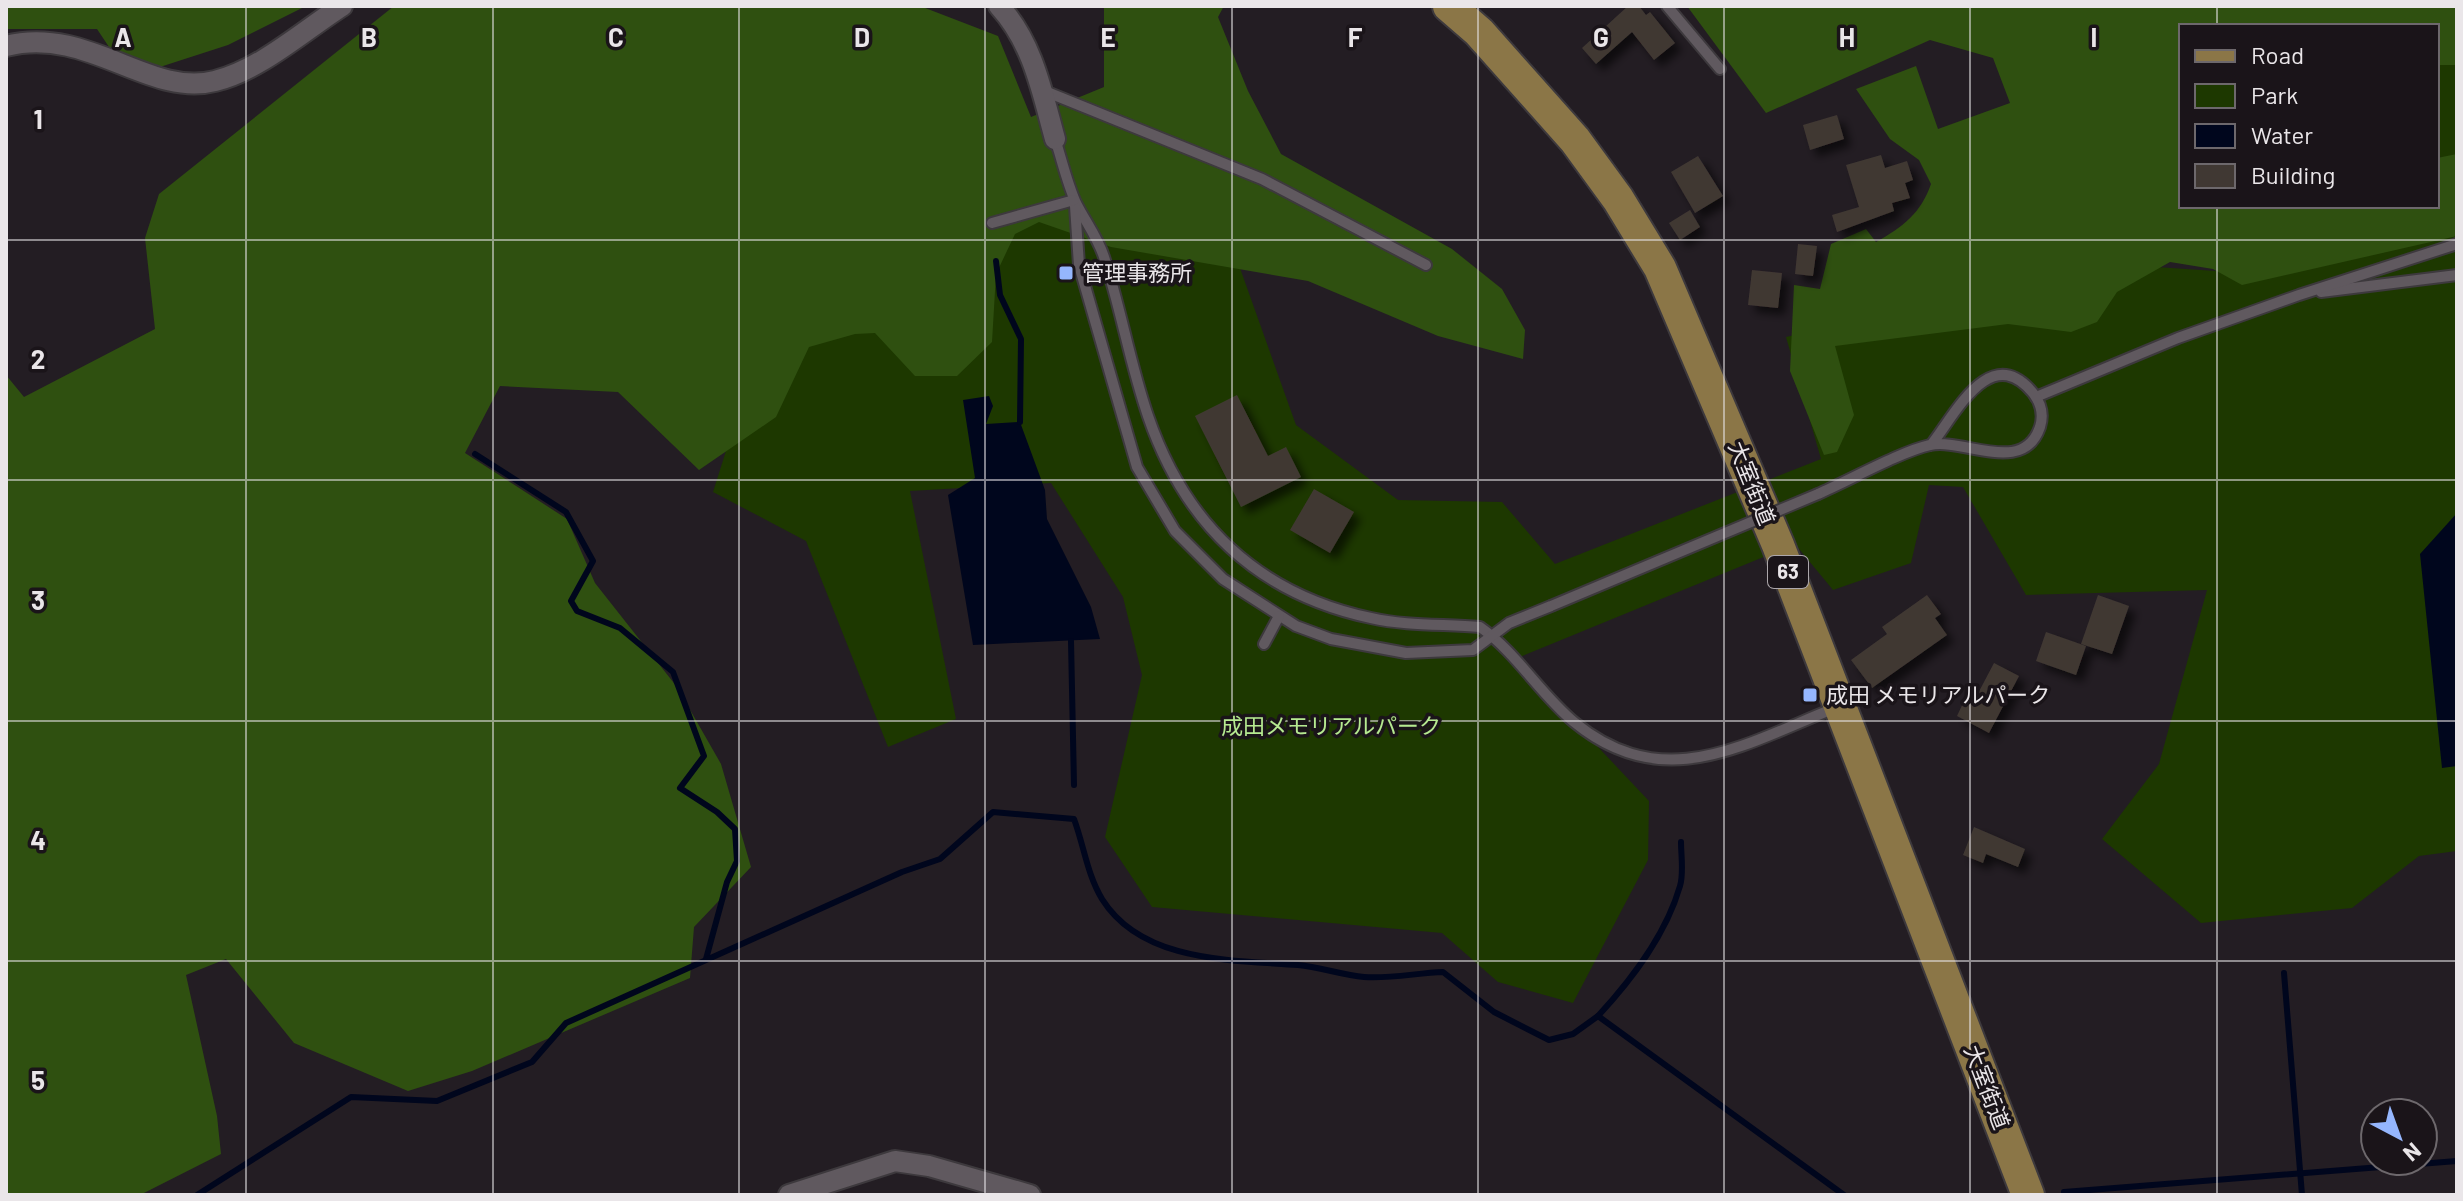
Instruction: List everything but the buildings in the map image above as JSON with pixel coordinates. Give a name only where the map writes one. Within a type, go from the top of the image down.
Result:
[{"type":"main road","name":"大室街道","points":[[1449,6],[1479,32],[1575,140],[1618,199],[1660,268],[1778,545],[2028,1195]]},
{"type":"street","points":[[6,46],[46,41],[75,45],[152,75],[185,82],[213,82],[242,70],[342,6]]},
{"type":"street","points":[[999,6],[1017,25],[1055,139]]},
{"type":"street","points":[[789,1195],[895,1161],[929,1166],[1030,1195]]},
{"type":"lane","points":[[1667,6],[1720,69]]},
{"type":"lane","points":[[1041,90],[1262,179],[1426,265]]},
{"type":"lane","points":[[1055,139],[1074,200],[1103,254],[1148,414],[1163,455],[1198,516],[1221,540],[1265,575],[1345,612],[1375,619],[1480,627],[1492,635],[1574,722],[1607,745],[1638,757],[1676,762],[1716,757],[1839,706]]},
{"type":"lane","points":[[992,223],[1074,200]]},
{"type":"lane","points":[[1074,200],[1079,265],[1137,467],[1175,531],[1199,558],[1245,596],[1279,616],[1331,639],[1406,653],[1473,650],[1509,623],[1931,445],[1969,447],[2001,455],[2016,452],[2039,430],[2043,412],[2036,397],[2015,379],[2000,375],[1985,378],[1971,390],[1931,445]]},
{"type":"lane","points":[[2036,397],[2178,338],[2457,244]]},
{"type":"lane","points":[[2299,295],[2457,275]]},
{"type":"lane","points":[[1264,644],[1279,616]]},
{"type":"green space","points":[[6,6],[306,6],[228,45],[129,77],[97,29],[6,29]]},
{"type":"green space","points":[[394,6],[920,6],[998,36],[1031,117],[1104,87],[1104,6],[1224,6],[1218,17],[1248,91],[1281,154],[1452,249],[1502,289],[1525,330],[1523,359],[1438,336],[1308,281],[1111,247],[1039,222],[1015,234],[996,274],[992,342],[957,376],[915,376],[875,333],[855,334],[809,347],[776,417],[699,470],[618,392],[500,386],[465,453],[567,519],[595,583],[677,687],[721,764],[751,867],[694,927],[690,978],[472,1071],[408,1091],[294,1043],[226,959],[186,975],[217,1116],[221,1154],[140,1195],[6,1195],[6,375],[24,397],[155,329],[145,238],[159,194]]},
{"type":"green space","points":[[1687,6],[2457,6],[2457,65],[2439,65],[2439,24],[2179,24],[2179,208],[2439,208],[2439,158],[2457,154],[2457,236],[2242,285],[2213,269],[2170,262],[2117,292],[2097,322],[2071,332],[2008,324],[1835,346],[1854,415],[1837,452],[1824,455],[1790,371],[1794,285],[1820,289],[1831,244],[1866,229],[1876,242],[1886,236],[1903,225],[1916,211],[1931,184],[1919,160],[1890,139],[1856,89],[1916,66],[1938,129],[2010,103],[1993,58],[1930,40],[1766,113]]},
{"type":"green space","points":[[2457,6],[2457,181],[2439,155],[2439,24]]},
{"type":"green space","name":"成田メモリアルパーク","points":[[766,173],[1225,226],[1296,425],[1398,500],[1502,502],[1555,564],[1821,459],[1786,337],[2111,264],[2231,272],[2457,213],[2457,851],[2419,856],[2352,908],[2201,923],[2102,839],[2159,764],[2207,590],[2026,595],[1963,487],[1929,485],[1911,563],[1833,590],[1795,544],[1515,659],[1649,801],[1648,860],[1573,1003],[1498,982],[1442,933],[1152,907],[1105,837],[1142,675],[1123,597],[1051,483],[910,491],[956,719],[888,747],[806,541],[713,492],[760,343]]},
{"type":"water","points":[[989,396],[993,406],[986,424],[1020,422],[1045,490],[1047,519],[1091,607],[1100,639],[973,645],[948,495],[975,478],[963,400]]},
{"type":"water","points":[[2457,513],[2457,766],[2442,768],[2420,554]]},
{"type":"waterway","points":[[996,261],[1000,295],[1021,339],[1020,422]]},
{"type":"waterway","points":[[475,454],[566,512],[593,561],[571,601],[577,611],[620,628],[673,672],[704,756],[680,788],[717,812],[735,829],[737,861],[727,882],[706,959]]},
{"type":"waterway","points":[[1071,641],[1074,785]]},
{"type":"waterway","points":[[197,1195],[351,1097],[437,1101],[532,1062],[566,1023],[902,872],[940,859],[993,812],[1074,819],[1089,870],[1102,899],[1119,920],[1140,936],[1164,947],[1218,959],[1306,966],[1364,977],[1443,972],[1494,1012],[1549,1040],[1573,1034],[1598,1016],[1844,1195]]},
{"type":"waterway","points":[[1598,1016],[1635,972],[1666,922],[1681,881],[1681,842]]},
{"type":"waterway","points":[[2284,973],[2302,1195]]},
{"type":"waterway","points":[[2064,1192],[2457,1161]]},
{"type":"place","name":"管理事務所","points":[[1066,273]]},
{"type":"place","name":"成田 メモリアルパーク","points":[[1810,695]]}]
